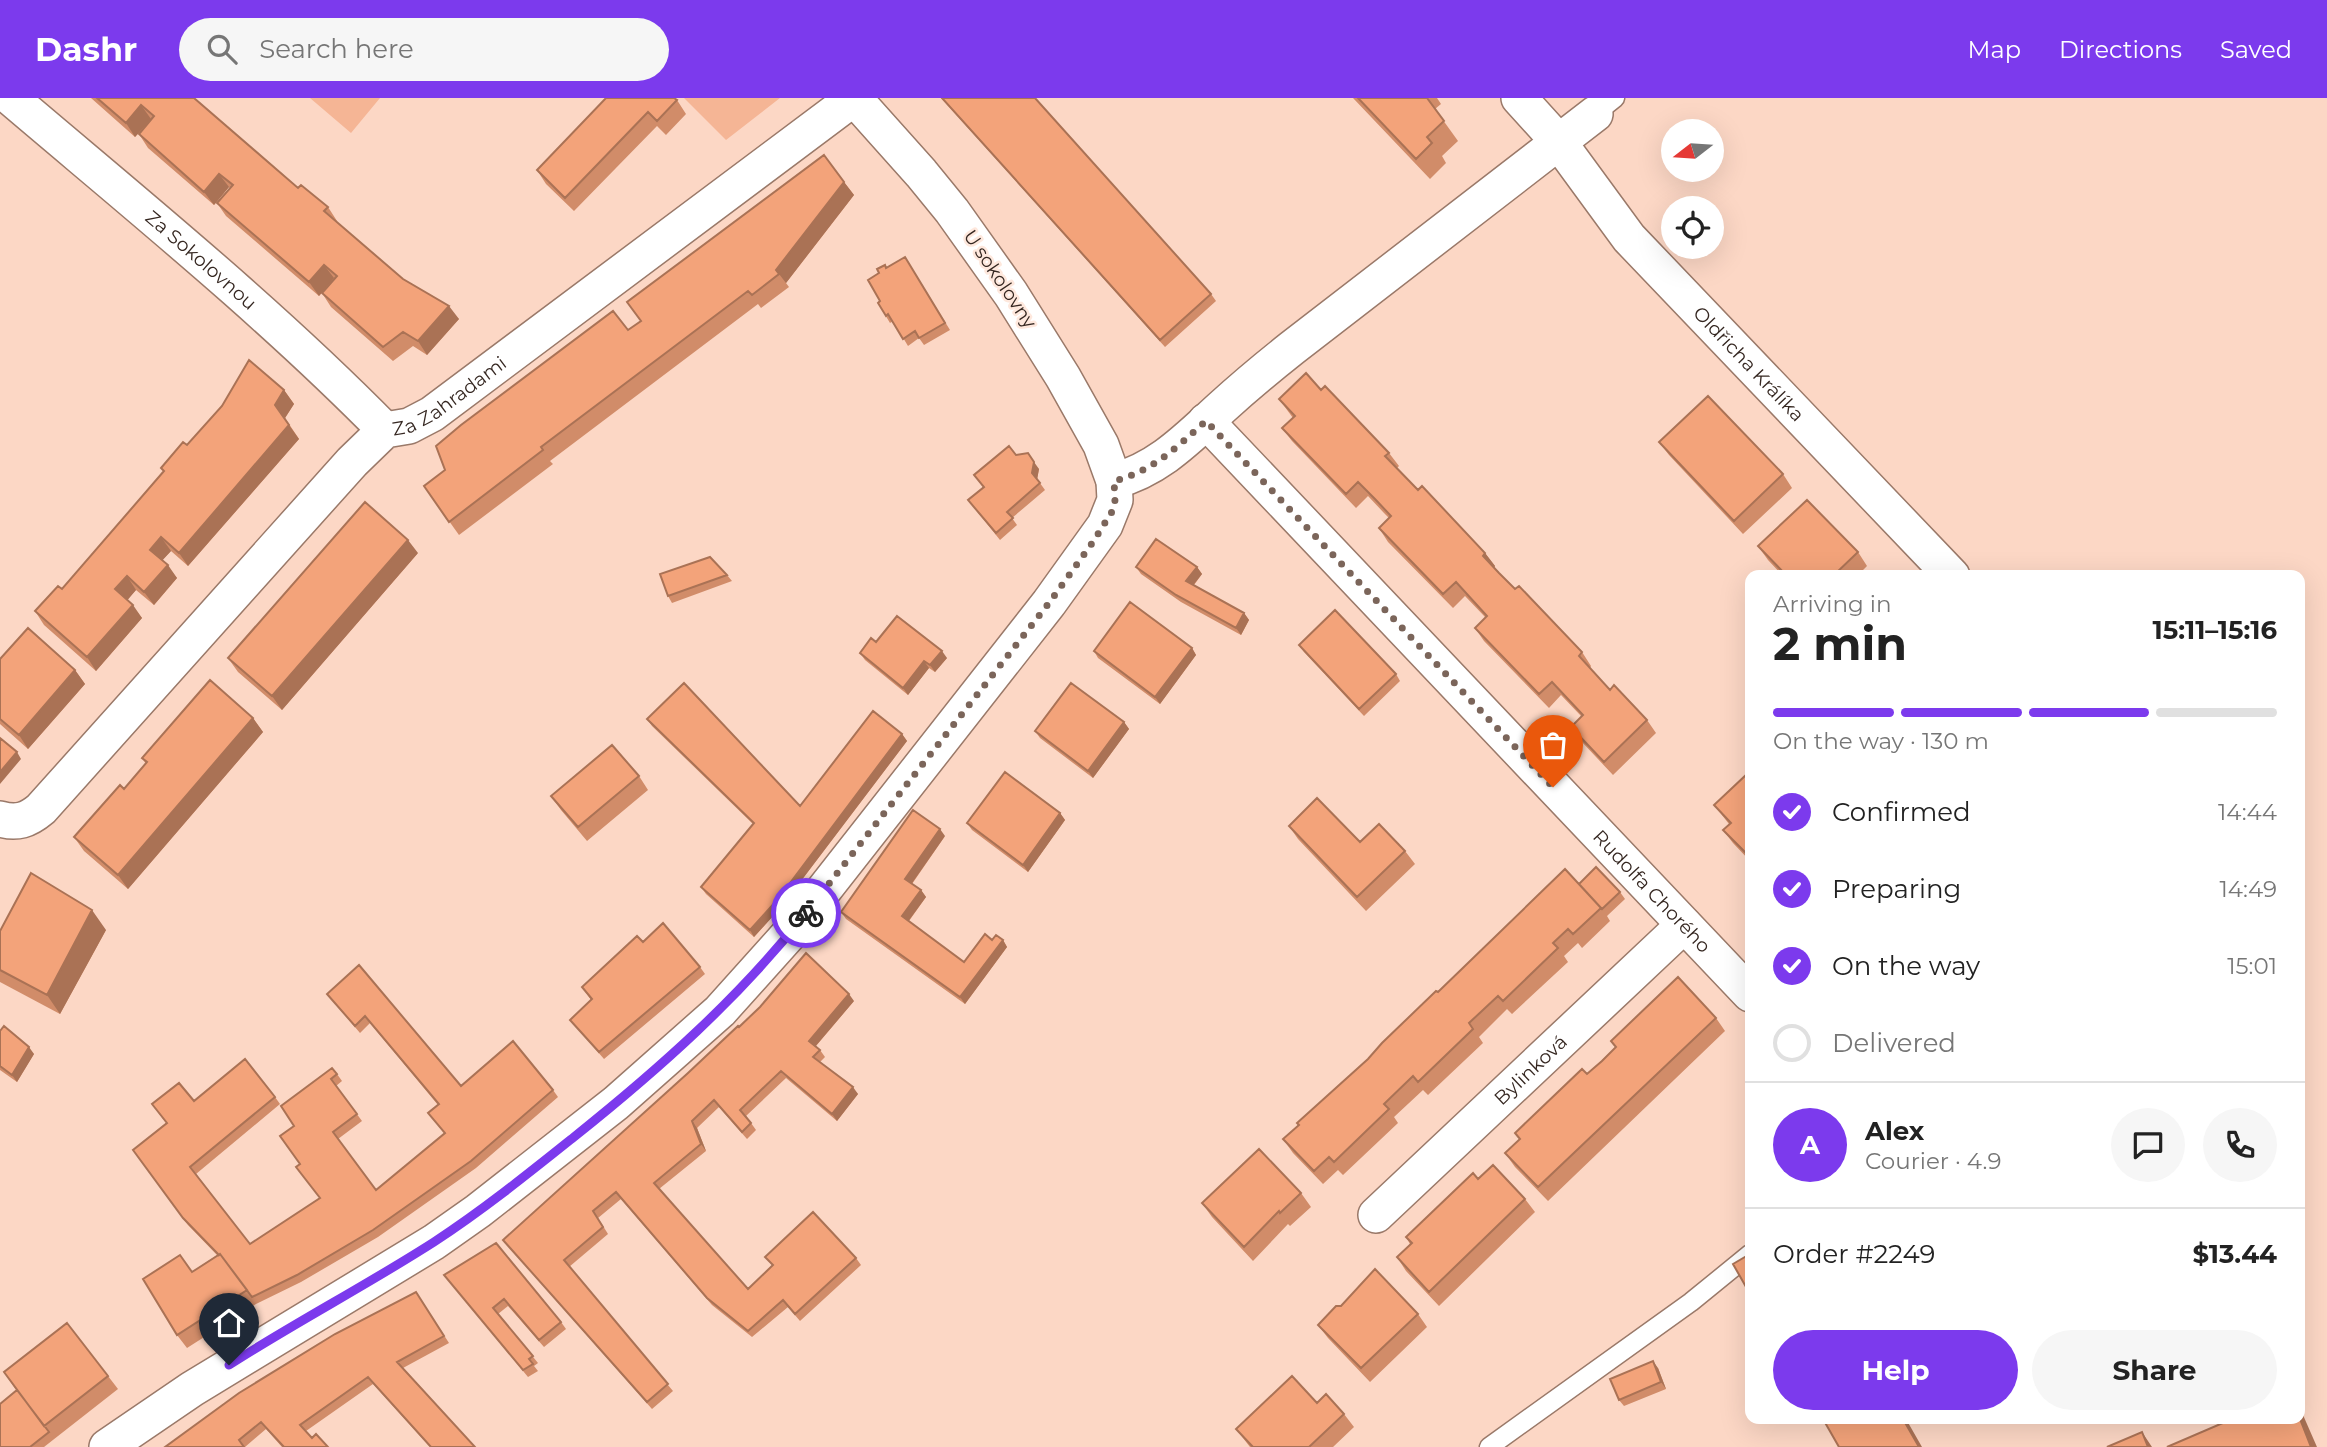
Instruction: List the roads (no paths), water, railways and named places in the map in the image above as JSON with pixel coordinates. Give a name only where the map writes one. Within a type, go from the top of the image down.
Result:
[{"type":"street","name":"Za Sokolovnou","points":[[11,98],[179,241],[348,392],[385,430]]},
{"type":"street","name":"Za Zahradami","points":[[0,819],[10,822],[25,820],[41,809],[343,472],[385,430],[409,426],[432,414],[854,98]]},
{"type":"street","name":"U sokolovny","points":[[854,98],[921,173],[998,274],[1089,422],[1114,481]]},
{"type":"street","name":"Oldřicha Králíka","points":[[1518,98],[1558,141],[1629,238],[1946,570]]},
{"type":"street","points":[[107,1447],[203,1381],[434,1242],[478,1211],[616,1103],[720,1011],[790,933],[1071,573],[1113,510],[1114,481],[1137,474],[1159,462],[1292,348],[1605,106]]},
{"type":"street","name":"Rudolfa Chorého","points":[[1206,421],[1745,990]]},
{"type":"street","name":"Bylinková","points":[[1376,1215],[1684,925]]},
{"type":"lane","points":[[1489,1447],[1690,1303],[1745,1258]]}]
